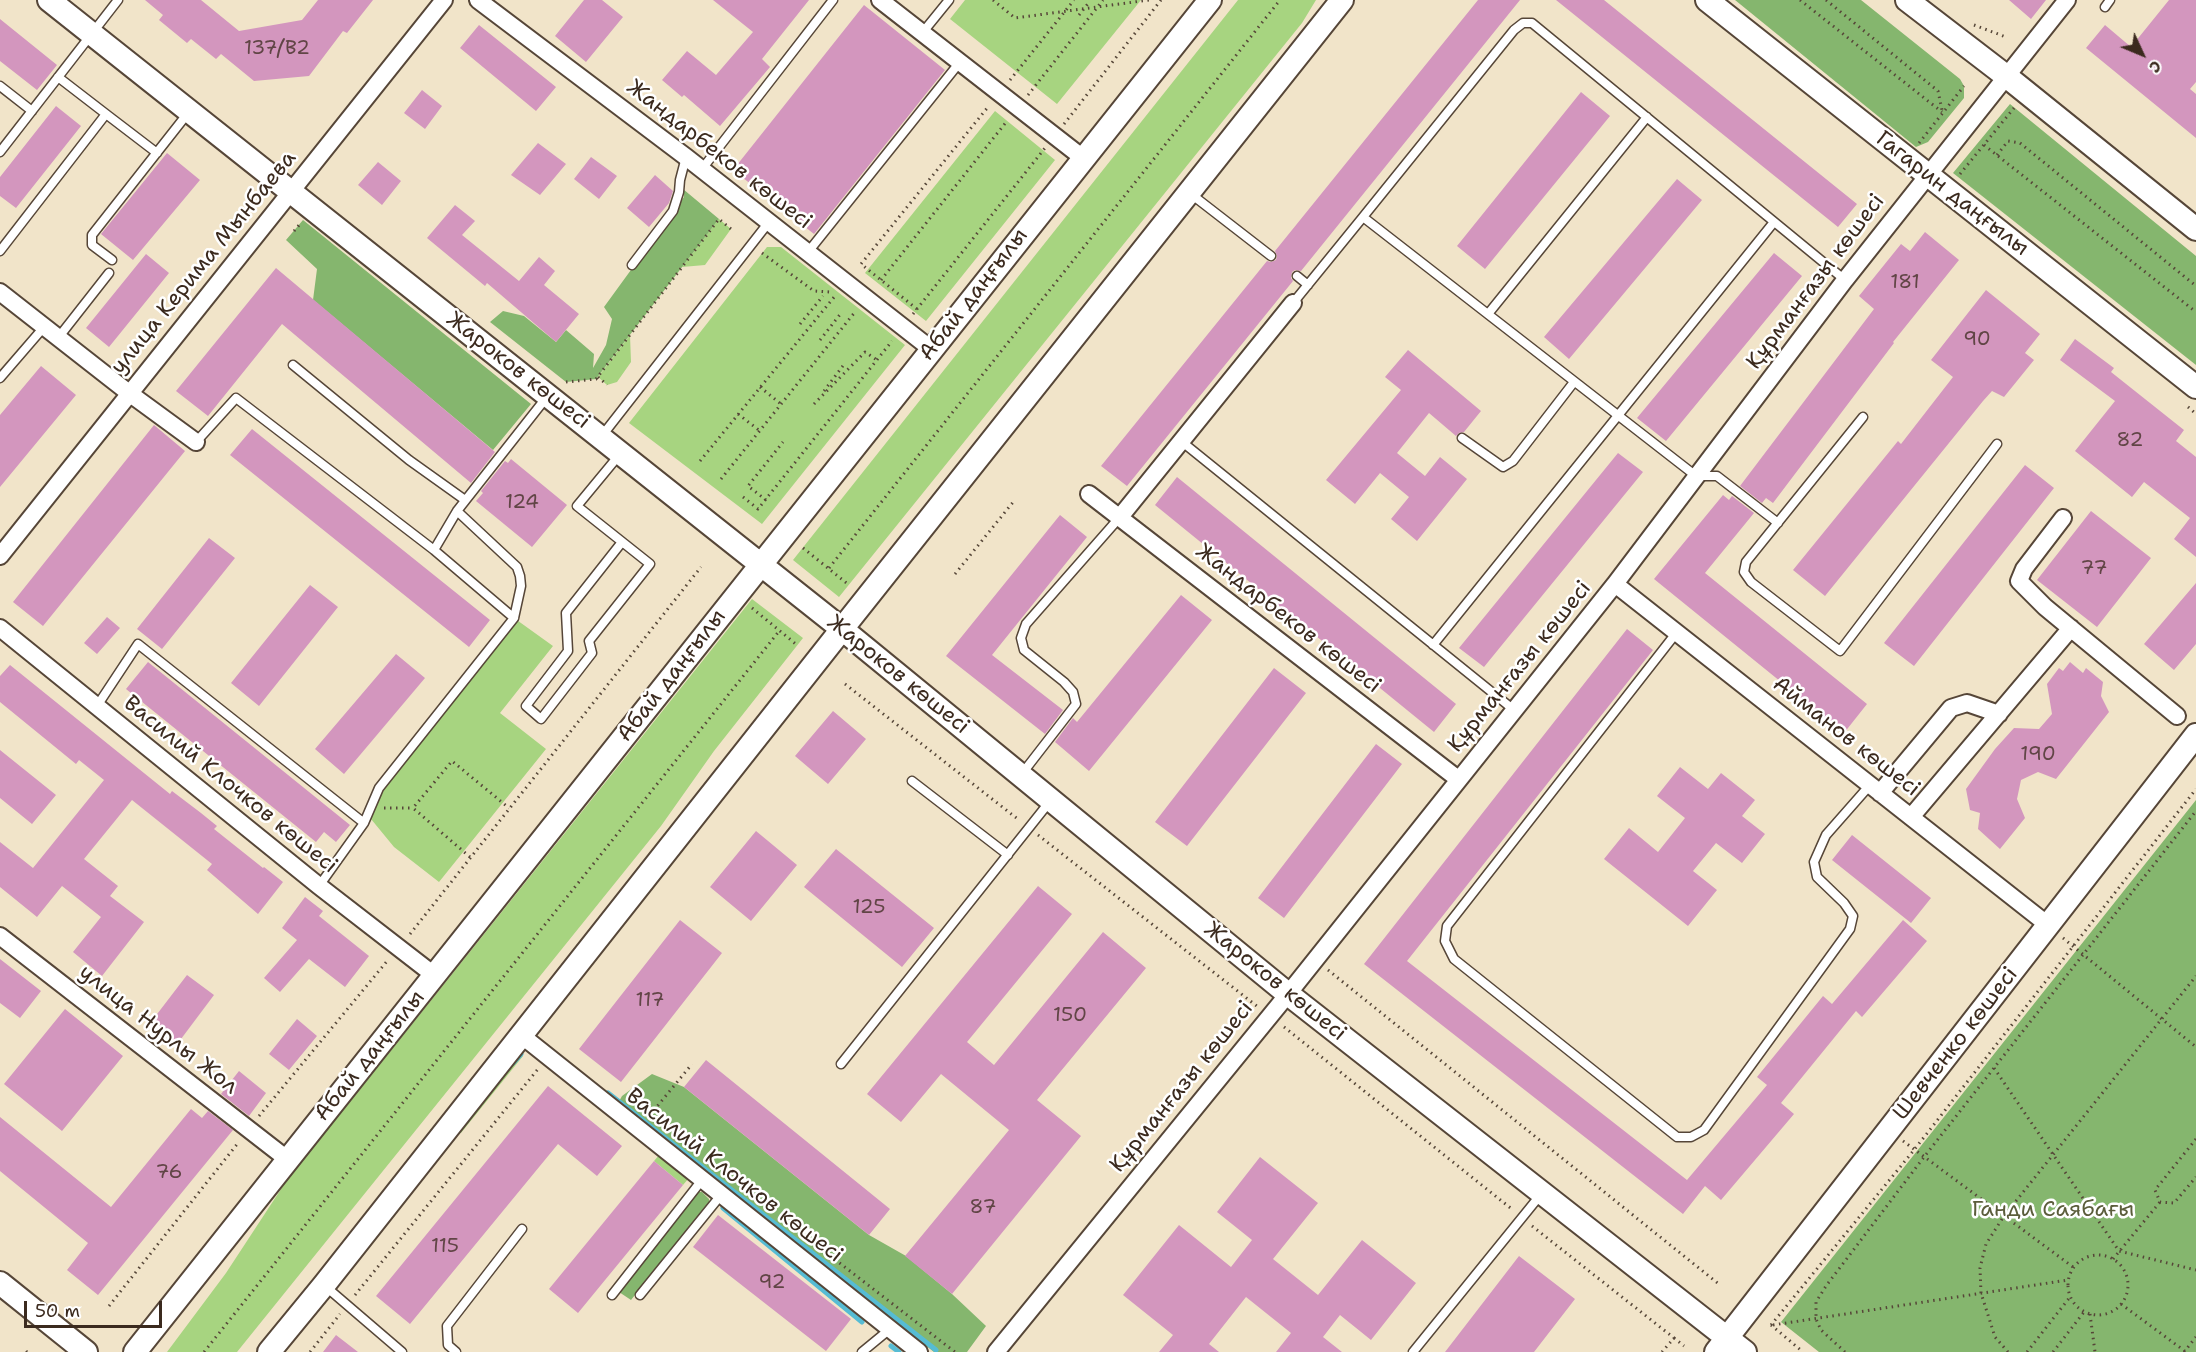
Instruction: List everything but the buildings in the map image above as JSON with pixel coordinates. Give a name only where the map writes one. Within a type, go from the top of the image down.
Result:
[{"type":"street","name":"Жароков көшесі","points":[[49,0],[292,191],[557,388],[601,437],[842,628],[1288,994],[1542,1193],[1721,1345],[1745,1352]]},
{"type":"street","name":"улица Керима Мынбаева","points":[[0,555],[444,0]]},
{"type":"street","name":"Жандарбеков көшесі","points":[[478,0],[702,169],[931,349]]},
{"type":"street","points":[[880,0],[1083,158]]},
{"type":"street","name":"Абай даңғылы","points":[[135,1352],[1210,0]]},
{"type":"street","points":[[268,1352],[324,1285],[842,628],[1342,0]]},
{"type":"street","name":"Гагарин даңғылы","points":[[1707,0],[2196,387]]},
{"type":"street","points":[[1907,0],[2006,76],[2196,229]]},
{"type":"street","name":"Құрманғазы көшесі","points":[[996,1352],[1288,994],[1615,584],[1845,280],[2067,0]]},
{"type":"street","points":[[0,292],[129,393],[196,442]]},
{"type":"street","points":[[1120,517],[1293,303]]},
{"type":"street","name":"Жандарбеков көшесі","points":[[1089,494],[1458,779]]},
{"type":"street","points":[[2063,518],[2024,569],[2019,581],[2038,601],[2177,716]]},
{"type":"street","name":"Айманов көшесі","points":[[1615,584],[2048,925]]},
{"type":"street","name":"Василий Клочков көшесі","points":[[0,628],[319,886],[434,975]]},
{"type":"street","points":[[1911,817],[2071,628]]},
{"type":"street","points":[[1875,789],[1951,708],[1967,703],[1999,714]]},
{"type":"street","name":"Шевченко көшесі","points":[[1721,1345],[2196,735]]},
{"type":"street","name":"улица Нурлы Жол","points":[[0,936],[287,1159]]},
{"type":"street","name":"Василий Клочков көшесі","points":[[521,1035],[919,1352]]},
{"type":"street","points":[[0,1283],[86,1352]]},
{"type":"lane","points":[[0,152],[118,0]]},
{"type":"lane","points":[[702,169],[833,0]]},
{"type":"lane","points":[[923,32],[948,0]]},
{"type":"lane","points":[[1293,303],[1514,30],[1523,23],[1532,23],[1845,280]]},
{"type":"lane","points":[[808,252],[961,62]]},
{"type":"lane","points":[[58,77],[157,153]]},
{"type":"lane","points":[[0,86],[32,111]]},
{"type":"lane","points":[[112,260],[92,245],[92,234],[190,110]]},
{"type":"lane","points":[[0,251],[106,114]]},
{"type":"lane","points":[[1488,314],[1647,117]]},
{"type":"lane","points":[[632,265],[673,211],[686,157]]},
{"type":"lane","points":[[1189,192],[1271,256]]},
{"type":"lane","points":[[1363,217],[1696,476],[1717,476],[1778,523]]},
{"type":"lane","points":[[601,437],[769,222]]},
{"type":"lane","points":[[1433,645],[1774,222]]},
{"type":"lane","points":[[58,338],[109,273]]},
{"type":"lane","points":[[1296,276],[1308,285]]},
{"type":"lane","points":[[0,378],[44,327]]},
{"type":"lane","points":[[293,365],[409,460],[465,500]]},
{"type":"lane","points":[[1462,438],[1503,467],[1513,461],[1574,382]]},
{"type":"lane","points":[[434,550],[465,500],[557,388]]},
{"type":"lane","points":[[196,442],[236,398],[434,550],[514,618]]},
{"type":"lane","points":[[1863,417],[1746,562],[1744,572],[1751,582],[1840,651],[1997,444]]},
{"type":"lane","points":[[1182,441],[1514,710]]},
{"type":"lane","points":[[621,452],[577,506],[650,564],[590,641],[592,653],[542,719],[526,706],[568,651],[566,613],[622,542]]},
{"type":"lane","points":[[319,886],[364,823],[379,788],[514,618],[521,586],[517,567],[457,511]]},
{"type":"lane","points":[[1020,775],[1076,704],[1073,692],[1024,650],[1021,638],[1026,624],[1120,517]]},
{"type":"lane","points":[[1677,633],[1447,926],[1445,941],[1454,959],[1677,1137],[1690,1137],[1704,1130],[1850,929],[1853,916],[1844,903],[1817,877],[1814,862],[1826,835],[1875,789]]},
{"type":"lane","points":[[97,706],[138,644],[364,823]]},
{"type":"lane","points":[[912,782],[1008,855]]},
{"type":"lane","points":[[841,1064],[1051,800]]},
{"type":"lane","points":[[612,1295],[702,1180]]},
{"type":"lane","points":[[1413,1352],[1542,1193]]},
{"type":"lane","points":[[640,1295],[721,1195]]},
{"type":"lane","points":[[456,1352],[448,1345],[447,1326],[522,1229]]},
{"type":"lane","points":[[324,1285],[402,1352]]},
{"type":"lane","points":[[862,1352],[890,1329]]},
{"type":"lane","points":[[871,1352],[890,1329]]},
{"type":"path","points":[[1010,80],[1074,0]]},
{"type":"path","points":[[1028,95],[1104,0]]},
{"type":"path","points":[[996,1],[1015,18],[1149,0]]},
{"type":"path","points":[[743,496],[758,510],[1161,0]]},
{"type":"path","points":[[829,568],[1280,0]]},
{"type":"path","points":[[1800,0],[1942,112]]},
{"type":"path","points":[[1826,0],[1938,91],[1942,112]]},
{"type":"path","points":[[1079,15],[1090,1]]},
{"type":"path","points":[[1916,147],[1964,86]]},
{"type":"path","points":[[917,309],[861,264],[991,103]]},
{"type":"path","points":[[1957,177],[2014,108]]},
{"type":"path","points":[[881,280],[1010,117]]},
{"type":"path","points":[[1997,155],[2008,141],[2020,143],[2196,286]]},
{"type":"path","points":[[1984,145],[2196,312]]},
{"type":"path","points":[[557,388],[596,379],[719,219],[731,229]]},
{"type":"path","points":[[700,461],[838,292],[814,291],[762,253]]},
{"type":"path","points":[[800,324],[823,296]]},
{"type":"path","points":[[721,478],[858,309]]},
{"type":"path","points":[[820,340],[842,312]]},
{"type":"path","points":[[845,363],[814,404],[865,352],[877,360]]},
{"type":"path","points":[[598,377],[607,385]]},
{"type":"path","points":[[760,387],[781,404]]},
{"type":"path","points":[[738,414],[760,430]]},
{"type":"path","points":[[766,500],[748,486],[783,442]]},
{"type":"path","points":[[955,574],[1014,501]]},
{"type":"path","points":[[803,548],[849,585]]},
{"type":"path","points":[[747,604],[797,645]]},
{"type":"path","points":[[204,1352],[780,630]]},
{"type":"path","points":[[845,684],[1269,1015],[1684,1346]]},
{"type":"path","points":[[413,808],[452,761],[509,808]]},
{"type":"path","points":[[1771,1325],[1914,1150],[2196,789]]},
{"type":"path","points":[[370,808],[413,808],[471,857]]},
{"type":"path","points":[[1845,1352],[1821,1329],[1816,1318],[1816,1302],[1826,1286],[2082,954],[2196,811]]},
{"type":"path","points":[[2048,925],[2196,1047]]},
{"type":"path","points":[[1315,960],[1720,1285]]},
{"type":"path","points":[[2008,1352],[1995,1337],[1981,1293],[1980,1268],[1986,1244],[2004,1216],[2196,976]]},
{"type":"path","points":[[648,1116],[692,1064]]},
{"type":"path","points":[[1994,1067],[2119,1251],[2196,1270]]},
{"type":"path","points":[[310,1352],[460,1170],[539,1068]]},
{"type":"path","points":[[1888,1131],[2073,1267]]},
{"type":"path","points":[[2160,1202],[2155,1190],[2196,1139]]},
{"type":"path","points":[[2160,1202],[2174,1203],[2196,1177]]},
{"type":"path","points":[[2113,1259],[2160,1202]]},
{"type":"path","points":[[2100,1254],[2113,1259],[2124,1269],[2128,1278],[2128,1288],[2121,1304],[2112,1312],[2102,1315],[2084,1312],[2073,1304],[2068,1280],[2073,1267],[2081,1259],[2090,1255],[2100,1254]]},
{"type":"path","points":[[1771,1325],[2068,1280]]},
{"type":"path","points":[[2027,1352],[2070,1297]]},
{"type":"path","points":[[2121,1304],[2185,1352],[2196,1337]]},
{"type":"path","points":[[2053,1352],[2084,1312]]},
{"type":"path","points":[[2090,1314],[2095,1352]]},
{"type":"path","points":[[1771,1325],[1803,1352]]},
{"type":"path","points":[[1662,1352],[1674,1338]]},
{"type":"green space","points":[[965,0],[1141,0],[1057,104],[950,19]]},
{"type":"green space","points":[[1238,0],[1316,0],[1302,23],[839,597],[793,560]]},
{"type":"green space","points":[[1735,0],[1861,0],[1960,79],[1964,86],[1964,98],[1928,142],[1916,147]]},
{"type":"green space","points":[[2010,104],[2196,256],[2196,365],[1953,173]]},
{"type":"green space","points":[[995,111],[1055,160],[926,321],[865,273]]},
{"type":"green space","points":[[683,189],[719,219],[596,379],[566,382],[490,322],[503,311],[524,316],[556,342],[566,330],[594,354],[593,368],[606,345],[612,319],[604,307],[684,197]]},
{"type":"green space","points":[[719,219],[731,229],[705,265],[682,267]]},
{"type":"green space","points":[[303,220],[531,404],[493,450],[313,300],[317,269],[286,240]]},
{"type":"green space","points":[[767,247],[781,247],[905,345],[762,524],[629,423]]},
{"type":"green space","points":[[630,335],[631,362],[617,382],[607,385],[598,377]]},
{"type":"green space","points":[[752,599],[803,638],[714,751],[661,826],[237,1352],[167,1352],[226,1273],[285,1183]]},
{"type":"green space","points":[[514,618],[553,646],[500,713],[546,749],[439,882],[394,847],[371,819],[379,788]]},
{"type":"green space","name":"Ганди Саябағы","points":[[2196,800],[2196,1352],[1819,1352],[1781,1322]]},
{"type":"green space","points":[[511,1049],[523,1056],[461,1133],[448,1128]]},
{"type":"green space","points":[[652,1074],[684,1087],[869,1235],[906,1256],[952,1294],[986,1326],[967,1352],[934,1352],[617,1105],[622,1096]]},
{"type":"green space","points":[[659,1155],[689,1178],[683,1185],[654,1161]]},
{"type":"green space","points":[[698,1192],[702,1192],[709,1202],[631,1300],[619,1292]]},
{"type":"waterway","points":[[513,1063],[521,1054]]},
{"type":"waterway","points":[[608,1093],[936,1350]]},
{"type":"waterway","points":[[723,1208],[862,1322]]},
{"type":"waterway","points":[[891,1346],[899,1352]]}]
